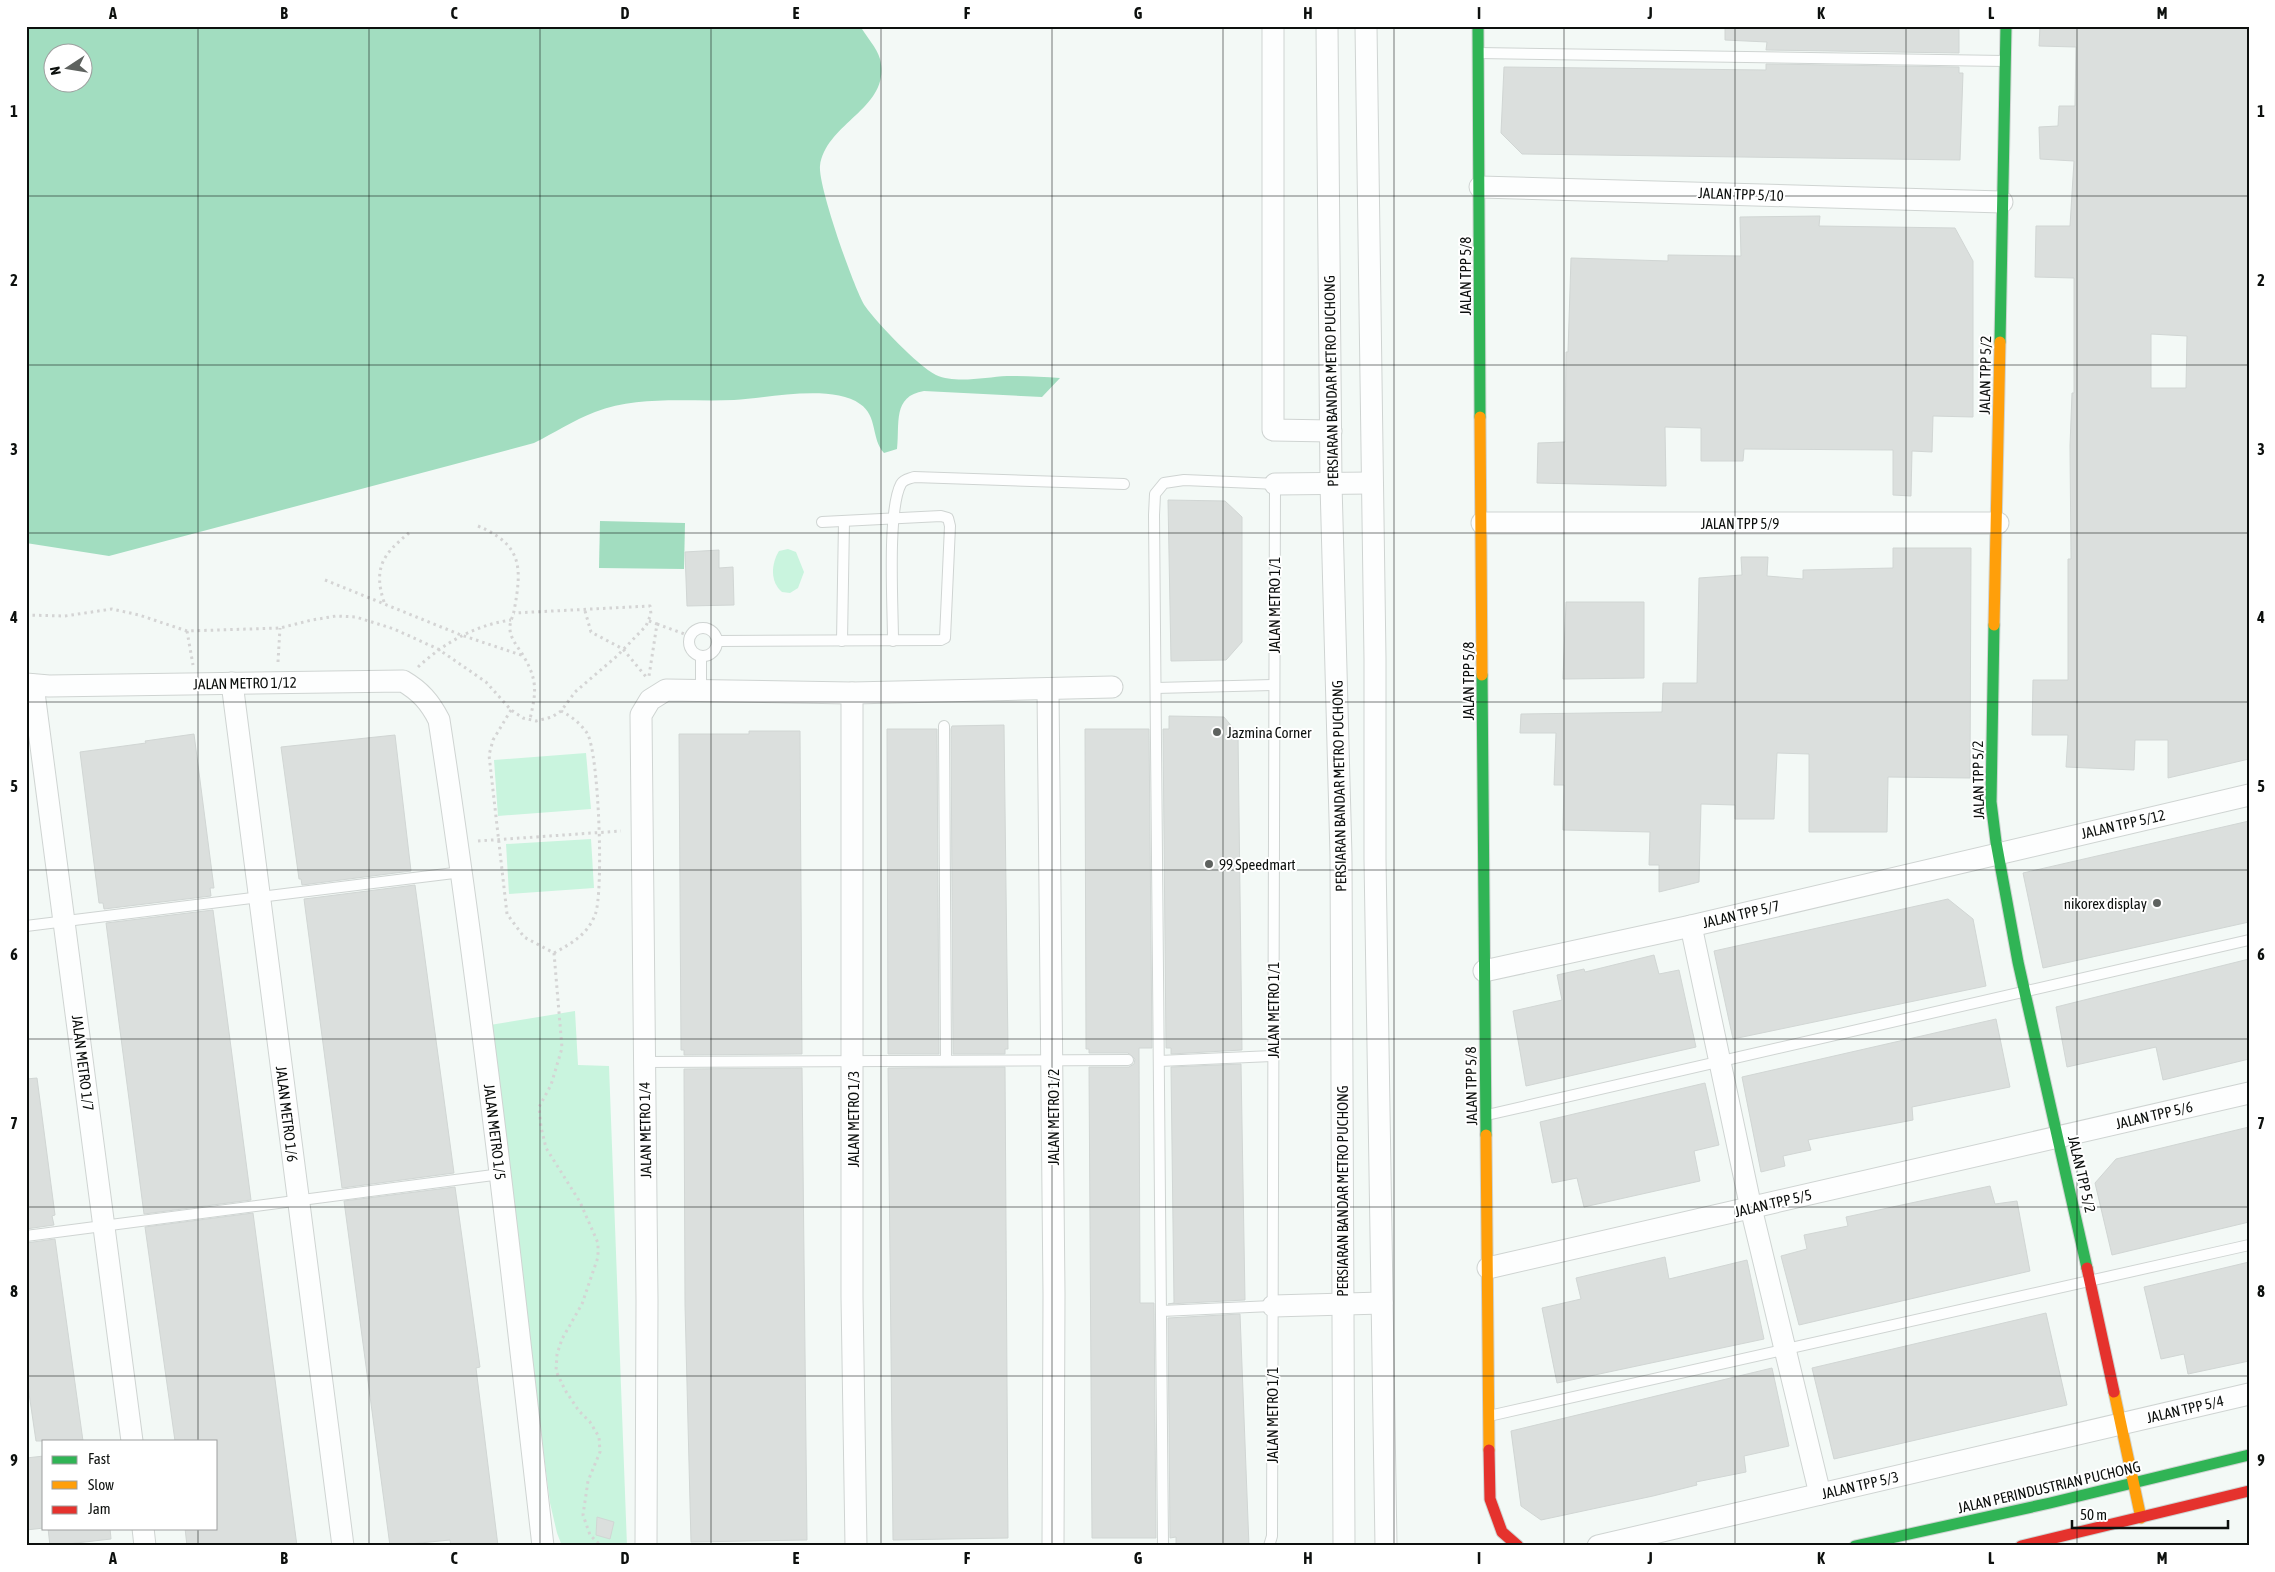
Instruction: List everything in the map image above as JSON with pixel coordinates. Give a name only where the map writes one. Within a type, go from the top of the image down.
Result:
[{"type":"street","points":[[1272,26],[1273,430],[1331,431]]},
{"type":"street","name":"PERSIARAN BANDAR METRO PUCHONG","points":[[1327,26],[1331,484],[1341,856],[1344,1546]]},
{"type":"street","points":[[1366,26],[1386,1546]]},
{"type":"street","name":"JALAN TPP 5/8","points":[[1478,26],[1484,971],[1489,1336],[1488,1416]]},
{"type":"street","name":"JALAN TPP 5/2","points":[[2006,26],[1998,523],[1991,777],[1997,853],[2141,1518]]},
{"type":"street","name":"JALAN TPP 5/10","points":[[1480,187],[2002,202]]},
{"type":"street","points":[[1275,484],[1371,483]]},
{"type":"street","name":"JALAN TPP 5/9","points":[[1482,523],[1998,523]]},
{"type":"street","name":"JALAN METRO 1/12","points":[[30,684],[403,681]]},
{"type":"street","name":"JALAN METRO 1/5","points":[[403,681],[418,690],[432,706],[439,720],[462,872],[501,1174],[543,1546]]},
{"type":"street","name":"JALAN METRO 1/6","points":[[232,683],[343,1546]]},
{"type":"street","name":"JALAN METRO 1/7","points":[[30,684],[64,921],[132,1440]]},
{"type":"street","points":[[701,690],[852,693],[1112,687]]},
{"type":"street","name":"JALAN METRO 1/2","points":[[1048,689],[1052,1060],[1053,1546]]},
{"type":"street","name":"JALAN METRO 1/4","points":[[646,1546],[645,1062],[641,715],[650,700],[666,690],[701,690]]},
{"type":"street","name":"JALAN METRO 1/3","points":[[852,693],[852,1297],[856,1546]]},
{"type":"street","name":"JALAN TPP 5/12","points":[[1997,853],[2249,795]]},
{"type":"street","name":"JALAN TPP 5/7","points":[[1484,971],[1691,926],[1997,853]]},
{"type":"street","points":[[1691,926],[1752,1208],[1820,1494]]},
{"type":"street","name":"JALAN TPP 5/6","points":[[2058,1138],[2249,1093]]},
{"type":"street","name":"JALAN TPP 5/5","points":[[1488,1268],[2058,1138]]},
{"type":"street","points":[[1273,1306],[1382,1303]]},
{"type":"street","name":"JALAN TPP 5/4","points":[[2122,1424],[2249,1394]]},
{"type":"street","points":[[1488,1416],[1490,1499],[1502,1532],[1518,1546]]},
{"type":"street","name":"JALAN TPP 5/3","points":[[1598,1546],[2122,1424]]},
{"type":"street","name":"JALAN PERINDUSTRIAN PUCHONG","points":[[1856,1546],[2134,1484],[2249,1455]]},
{"type":"street","points":[[2021,1546],[2249,1491]]},
{"type":"street","points":[[143,1530],[145,1546]]},
{"type":"lane","points":[[1478,53],[2005,61]]},
{"type":"lane","points":[[893,641],[893,519],[900,486],[905,480],[914,477],[1124,484]]},
{"type":"lane","points":[[1163,1546],[1155,494],[1164,483],[1184,480],[1275,484]]},
{"type":"lane","name":"JALAN METRO 1/1","points":[[1270,1541],[1273,1306],[1275,484]]},
{"type":"lane","points":[[717,641],[893,641],[941,640],[945,638],[950,526],[948,518],[941,516],[822,522]]},
{"type":"lane","points":[[842,641],[844,521]]},
{"type":"lane","points":[[704,628],[710,630],[717,641],[711,653],[701,656],[693,652],[689,646],[690,636],[697,629],[704,628]]},
{"type":"lane","points":[[701,656],[701,690]]},
{"type":"lane","points":[[1156,688],[1274,686]]},
{"type":"lane","points":[[944,726],[946,1060]]},
{"type":"lane","points":[[26,926],[462,872]]},
{"type":"lane","points":[[1486,1116],[2026,993],[2249,940]]},
{"type":"lane","points":[[1159,1061],[1273,1056]]},
{"type":"lane","points":[[645,1062],[1128,1060]]},
{"type":"lane","points":[[26,1236],[501,1174]]},
{"type":"lane","points":[[1488,1416],[2249,1245]]},
{"type":"lane","points":[[1161,1311],[1273,1306]]},
{"type":"path","points":[[478,526],[494,533],[511,548],[519,564],[514,613],[511,620],[512,637],[536,680],[535,698],[530,720]]},
{"type":"path","points":[[384,603],[379,587],[378,575],[382,563],[389,551],[409,533]]},
{"type":"path","points":[[325,580],[461,635],[524,657]]},
{"type":"path","points":[[26,615],[65,616],[112,609],[139,615],[187,631],[280,628],[336,616],[356,617],[394,629],[438,649],[486,682],[511,710],[523,718],[536,721],[552,717],[561,711],[575,692],[623,650],[649,621],[650,606],[584,611],[514,613]]},
{"type":"path","points":[[584,611],[591,632],[623,650],[649,679],[657,624]]},
{"type":"path","points":[[403,681],[438,649],[461,635],[511,620]]},
{"type":"path","points":[[649,621],[690,636]]},
{"type":"path","points":[[279,683],[277,657],[280,628]]},
{"type":"path","points":[[187,631],[196,684]]},
{"type":"path","points":[[511,710],[493,740],[489,755],[507,914],[524,938],[554,953]]},
{"type":"path","points":[[554,953],[587,931],[596,913],[599,831],[594,751],[587,734],[572,716],[561,711]]},
{"type":"path","points":[[458,843],[599,831],[642,830]]},
{"type":"path","points":[[554,953],[562,1048],[551,1086],[539,1107],[541,1127],[546,1148],[580,1202],[598,1243],[598,1257],[582,1304],[562,1340],[557,1354],[556,1371],[565,1390],[599,1437],[600,1452],[588,1481],[583,1515],[590,1535],[601,1546]]},
{"type":"shaded area","points":[[26,26],[860,26],[879,55],[881,76],[877,90],[868,103],[834,138],[825,151],[820,166],[830,215],[853,280],[865,306],[879,323],[919,363],[936,375],[944,378],[962,380],[1027,376],[1060,378],[1042,397],[924,391],[914,394],[902,405],[898,421],[897,449],[884,453],[877,441],[870,415],[866,409],[848,398],[833,395],[817,393],[734,400],[663,400],[629,403],[595,412],[534,443],[109,556],[26,543]]},
{"type":"shaded area","points":[[600,521],[685,523],[684,569],[599,568]]},
{"type":"shaded area","points":[[788,549],[796,552],[804,572],[798,588],[790,593],[782,592],[778,588],[773,573],[774,561],[779,551]]},
{"type":"shaded area","points":[[586,753],[591,809],[498,816],[494,760]]},
{"type":"shaded area","points":[[591,839],[594,888],[509,894],[506,844]]},
{"type":"shaded area","points":[[575,1011],[578,1065],[609,1066],[627,1546],[562,1546],[557,1533],[550,1503],[490,1025]]},
{"type":"building","points":[[1725,26],[1959,26],[1959,53],[1766,50],[1767,42],[1725,40]]},
{"type":"building","points":[[2040,26],[2249,26],[2249,759],[2168,778],[2168,740],[2135,740],[2134,770],[2066,767],[2068,735],[2032,735],[2033,680],[2068,680],[2068,559],[2071,559],[2070,446],[2072,393],[2074,393],[2074,278],[2035,277],[2036,226],[2070,226],[2074,161],[2040,159],[2039,127],[2058,126],[2059,106],[2075,106],[2076,47],[2039,46]],"holes":[[[2151,334],[2187,336],[2186,388],[2151,388]]]},
{"type":"building","points":[[1766,64],[1959,67],[1959,73],[1963,73],[1960,160],[1522,154],[1501,133],[1504,67],[1766,70]]},
{"type":"building","points":[[1820,216],[1819,226],[1955,228],[1973,261],[1973,417],[1933,416],[1932,452],[1912,451],[1911,496],[1893,495],[1893,450],[1744,449],[1743,461],[1701,461],[1701,428],[1665,427],[1666,486],[1537,483],[1538,443],[1565,442],[1566,352],[1568,352],[1571,258],[1668,261],[1668,255],[1741,256],[1740,217]]},
{"type":"building","points":[[1168,500],[1225,501],[1242,517],[1242,642],[1226,660],[1171,661]]},
{"type":"building","points":[[1893,548],[1971,548],[1970,778],[1888,777],[1887,832],[1809,832],[1809,754],[1777,753],[1774,819],[1735,819],[1735,805],[1701,804],[1699,882],[1659,892],[1659,865],[1649,865],[1650,832],[1563,830],[1564,785],[1554,785],[1556,733],[1520,733],[1521,714],[1662,712],[1663,683],[1697,683],[1699,578],[1742,575],[1741,557],[1768,557],[1767,576],[1803,579],[1803,570],[1893,568]]},
{"type":"building","points":[[719,550],[719,568],[733,567],[734,605],[687,606],[685,552]]},
{"type":"building","points":[[1566,602],[1644,602],[1644,678],[1563,679]]},
{"type":"building","points":[[1169,716],[1224,717],[1238,734],[1242,1050],[1171,1054],[1171,1048],[1166,1048],[1163,729],[1169,729]]},
{"type":"building","points":[[1004,725],[1008,1049],[1005,1049],[1005,1054],[953,1054],[951,729],[952,726]]},
{"type":"building","points":[[887,729],[937,729],[939,1054],[888,1054]]},
{"type":"building","points":[[1085,729],[1149,729],[1152,1048],[1139,1048],[1140,1303],[1154,1303],[1156,1538],[1092,1538],[1089,1067],[1129,1067],[1134,1064],[1135,1059],[1128,1053],[1089,1053],[1089,1049],[1086,1049]]},
{"type":"building","points":[[749,731],[800,731],[802,1054],[684,1055],[684,1050],[681,1050],[679,734],[749,734]]},
{"type":"building","points":[[194,734],[214,888],[210,888],[211,896],[104,909],[103,903],[99,903],[80,752]]},
{"type":"building","points":[[395,735],[411,871],[302,885],[301,879],[299,879],[281,747]]},
{"type":"building","points":[[2249,821],[2249,922],[2043,968],[2023,873]]},
{"type":"building","points":[[415,885],[454,1173],[342,1188],[304,899]]},
{"type":"building","points":[[1948,899],[1973,919],[1986,986],[1733,1039],[1714,951]]},
{"type":"building","points":[[213,910],[251,1200],[144,1214],[106,923]]},
{"type":"building","points":[[1654,955],[1659,974],[1679,970],[1696,1047],[1526,1086],[1513,1011],[1562,1000],[1557,975],[1584,969],[1585,972]]},
{"type":"building","points":[[2249,959],[2249,1059],[2163,1080],[2156,1047],[2067,1067],[2056,1007]]},
{"type":"building","points":[[1996,1019],[2010,1087],[1912,1107],[1913,1120],[1808,1140],[1811,1150],[1783,1156],[1785,1166],[1761,1172],[1742,1077]]},
{"type":"building","points":[[1241,1064],[1245,1300],[1168,1304],[1174,1303],[1171,1067]]},
{"type":"building","points":[[1005,1067],[1008,1538],[893,1540],[888,1068]]},
{"type":"building","points":[[802,1068],[807,1540],[691,1542],[685,1305],[684,1069]]},
{"type":"building","points":[[37,1078],[55,1215],[52,1216],[54,1225],[26,1229],[26,1079]]},
{"type":"building","points":[[1705,1083],[1719,1145],[1694,1151],[1700,1181],[1584,1207],[1577,1178],[1552,1183],[1540,1122]]},
{"type":"building","points":[[2249,1127],[2249,1222],[2112,1255],[2095,1183],[2116,1159]]},
{"type":"building","points":[[1990,1186],[1995,1204],[2017,1201],[2030,1271],[1799,1325],[1781,1256],[1807,1249],[1804,1235],[1848,1226],[1846,1217]]},
{"type":"building","points":[[455,1187],[480,1367],[476,1368],[498,1546],[451,1546],[450,1540],[390,1546],[344,1201]]},
{"type":"building","points":[[253,1213],[297,1546],[187,1546],[185,1530],[218,1530],[218,1440],[175,1440],[145,1227]]},
{"type":"building","points":[[55,1239],[83,1440],[36,1441],[26,1373],[26,1243]]},
{"type":"building","points":[[1665,1257],[1669,1279],[1747,1260],[1764,1339],[1557,1383],[1542,1308],[1581,1299],[1576,1278]]},
{"type":"building","points":[[2249,1262],[2249,1361],[2188,1374],[2184,1354],[2161,1359],[2144,1287]]},
{"type":"building","points":[[2046,1313],[2067,1405],[1834,1459],[1812,1368]]},
{"type":"building","points":[[1240,1314],[1249,1546],[1176,1546],[1176,1537],[1170,1538],[1168,1318]]},
{"type":"building","points":[[1772,1368],[1789,1446],[1744,1456],[1746,1472],[1696,1482],[1697,1485],[1653,1496],[1541,1520],[1521,1506],[1511,1431]]},
{"type":"building","points":[[42,1456],[42,1528],[26,1530],[26,1458]]},
{"type":"building","points":[[597,1517],[614,1522],[610,1539],[596,1535]]},
{"type":"building","points":[[48,1530],[110,1530],[111,1539],[50,1546]]},
{"type":"traffic: fast","points":[[1478,26],[1480,417]]},
{"type":"traffic: fast","points":[[2000,342],[2006,26]]},
{"type":"traffic: fast","points":[[1994,625],[1991,802],[1996,842],[2018,962],[2087,1268]]},
{"type":"traffic: fast","points":[[1482,675],[1486,1135]]},
{"type":"traffic: fast","points":[[1855,1546],[2050,1503],[2249,1455]]},
{"type":"traffic: slow","points":[[1994,625],[2000,342]]},
{"type":"traffic: slow","points":[[1480,417],[1482,675]]},
{"type":"traffic: slow","points":[[1486,1135],[1489,1450]]},
{"type":"traffic: slow","points":[[2114,1392],[2141,1518]]},
{"type":"traffic: jam","points":[[2087,1268],[2114,1392]]},
{"type":"traffic: jam","points":[[1489,1450],[1490,1499],[1502,1532],[1518,1546]]},
{"type":"traffic: jam","points":[[2021,1546],[2249,1491]]},
{"type":"place","name":"Jazmina Corner","points":[[1217,732]]},
{"type":"place","name":"99 Speedmart","points":[[1209,864]]},
{"type":"place","name":"nikorex display","points":[[2157,903]]}]
